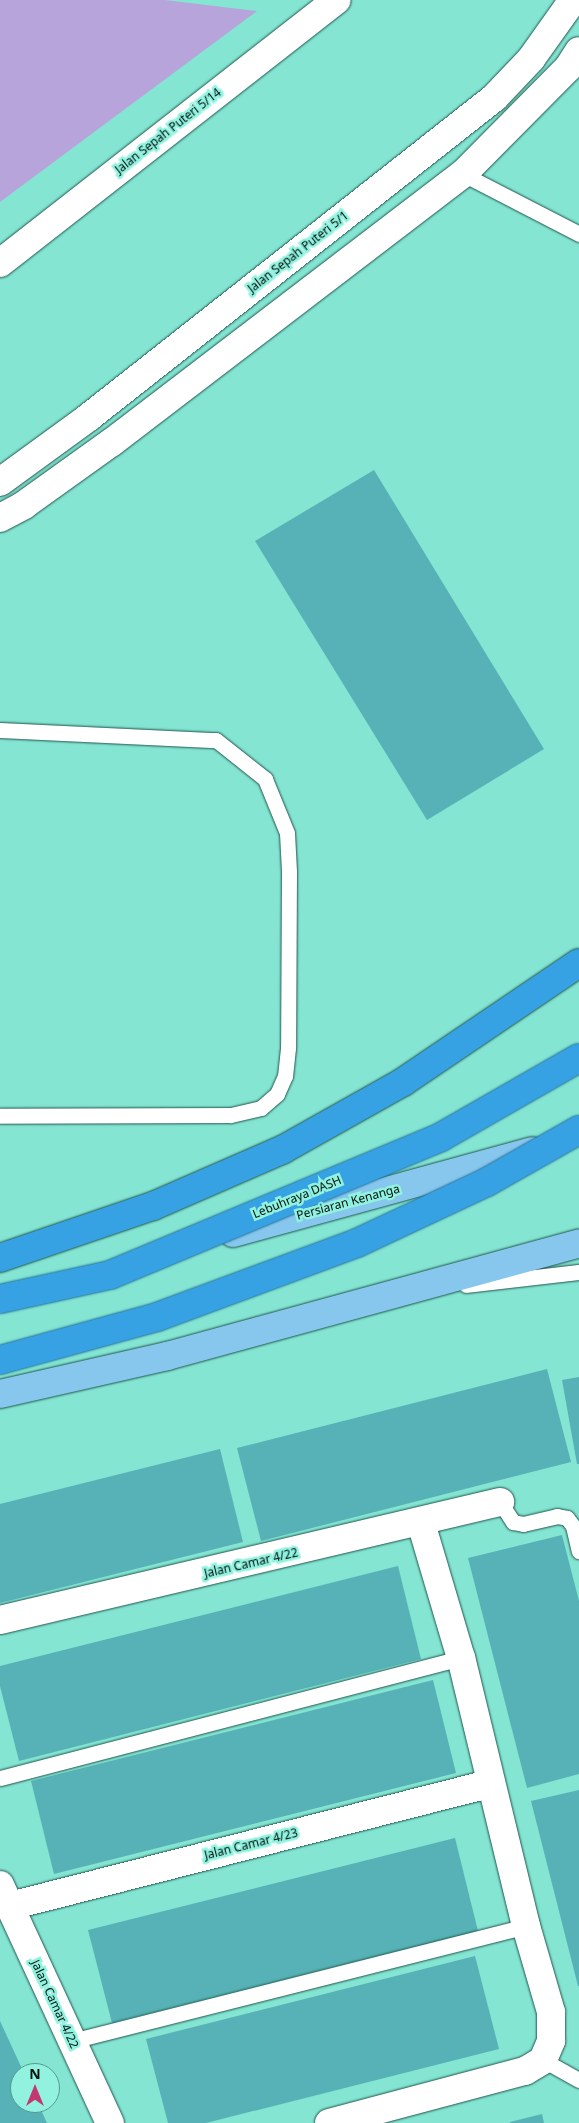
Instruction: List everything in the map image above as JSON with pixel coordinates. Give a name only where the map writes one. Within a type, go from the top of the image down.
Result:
[{"type":"highway","points":[[0,1258],[153,1206],[282,1150],[403,1082],[579,963]]},
{"type":"highway","name":"Lebuhraya DASH","points":[[0,1299],[110,1274],[442,1138],[579,1058]]},
{"type":"highway","points":[[0,1360],[158,1317],[357,1243],[487,1182],[579,1130]]},
{"type":"main road","name":"Persiaran Kenanga","points":[[0,1288],[130,1262],[579,1138]]},
{"type":"main road","points":[[0,1394],[167,1356],[579,1244]]},
{"type":"street","name":"Jalan Sepah Puteri 5/14","points":[[0,263],[333,0]]},
{"type":"street","name":"Jalan Sepah Puteri 5/1","points":[[0,482],[89,417],[494,98],[531,59],[573,0]]},
{"type":"street","points":[[0,518],[24,505],[112,442],[464,174],[568,68],[579,51]]},
{"type":"street","name":"Jalan Camar 4/22","points":[[0,1620],[421,1523],[500,1502]]},
{"type":"street","points":[[329,2123],[505,2077],[543,2060],[551,2041],[551,2012],[526,1926],[462,1658],[421,1523]]},
{"type":"street","name":"Jalan Camar 4/23","points":[[5,1896],[491,1782]]},
{"type":"street","name":"Jalan Camar 4/22","points":[[5,1896],[110,2123]]},
{"type":"lane","points":[[464,174],[579,234]]},
{"type":"lane","points":[[0,730],[216,740],[265,779],[287,833],[289,872],[287,1057],[285,1076],[277,1094],[261,1108],[230,1115],[0,1116]]},
{"type":"lane","points":[[434,1284],[466,1285],[579,1272]]},
{"type":"lane","points":[[500,1502],[513,1522],[523,1524],[557,1516],[567,1518],[573,1526],[579,1551]]},
{"type":"lane","points":[[0,1778],[462,1658]]},
{"type":"lane","points":[[72,2041],[526,1926]]},
{"type":"lane","points":[[543,2060],[579,2080]]},
{"type":"shaded area","points":[[0,0],[165,0],[257,11],[0,202]]},
{"type":"building","points":[[374,470],[544,749],[427,820],[255,541]]},
{"type":"building","points":[[547,1369],[571,1462],[261,1541],[237,1448]]},
{"type":"building","points":[[579,1377],[579,1464],[577,1464],[562,1380]]},
{"type":"building","points":[[220,1449],[243,1542],[0,1603],[0,1504]]},
{"type":"building","points":[[562,1535],[579,1601],[579,1774],[527,1788],[468,1558]]},
{"type":"building","points":[[398,1566],[421,1659],[19,1761],[0,1686],[0,1666]]},
{"type":"building","points":[[433,1680],[456,1773],[54,1874],[31,1781]]},
{"type":"building","points":[[579,1790],[579,1986],[578,1986],[531,1801]]},
{"type":"building","points":[[455,1838],[478,1931],[112,2023],[88,1930]]},
{"type":"building","points":[[475,1956],[499,2049],[206,2123],[168,2123],[146,2039]]},
{"type":"building","points":[[0,2021],[19,2063],[10,2063],[10,2113],[42,2113],[47,2123],[0,2123]]},
{"type":"building","points":[[542,2114],[544,2123],[510,2123],[510,2122]]}]
